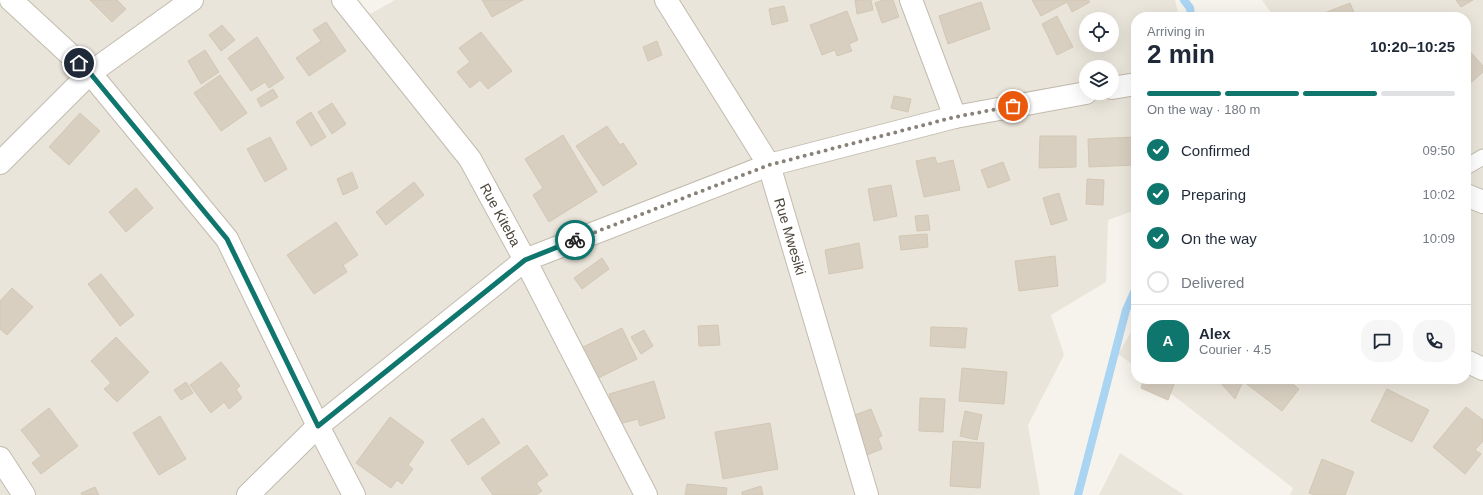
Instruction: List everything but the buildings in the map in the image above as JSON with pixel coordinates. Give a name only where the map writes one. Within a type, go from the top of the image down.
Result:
[{"type":"street","points":[[11,0],[90,73],[227,239],[318,426],[354,495]]},
{"type":"street","points":[[0,163],[90,73],[192,0]]},
{"type":"street","name":"Rue Kiteba","points":[[343,0],[470,159],[525,260],[646,495]]},
{"type":"street","name":"Rue Mwesiki","points":[[666,0],[769,165],[867,495]]},
{"type":"street","points":[[912,0],[955,117]]},
{"type":"street","points":[[1119,87],[1131,85]]},
{"type":"street","points":[[248,495],[318,426],[525,260],[769,165],[955,117],[1079,94]]},
{"type":"street","points":[[1471,197],[1483,202]]},
{"type":"street","points":[[1471,363],[1483,369]]},
{"type":"street","points":[[0,458],[24,495]]},
{"type":"lane","points":[[1471,164],[1483,157]]},
{"type":"shaded area","points":[[0,0],[357,0],[370,14],[395,0],[1175,0],[1178,12],[1131,12],[1131,212],[1108,220],[1106,282],[1051,315],[1064,355],[1028,425],[1040,495],[0,495]]},
{"type":"shaded area","points":[[1262,0],[1483,0],[1483,495],[1290,495],[1293,488],[1158,384],[1471,384],[1471,12],[1270,12]]},
{"type":"shaded area","points":[[1131,332],[1131,363],[1118,354]]},
{"type":"shaded area","points":[[1120,453],[1184,495],[1099,495]]},
{"type":"waterway","points":[[1184,0],[1190,8],[1190,12]]},
{"type":"waterway","points":[[1078,495],[1126,310],[1131,299]]},
{"type":"way so far","points":[[575,240],[769,165],[955,117],[1013,106]]},
{"type":"route","points":[[79,63],[90,73],[227,239],[318,426],[525,260],[575,240]]}]
